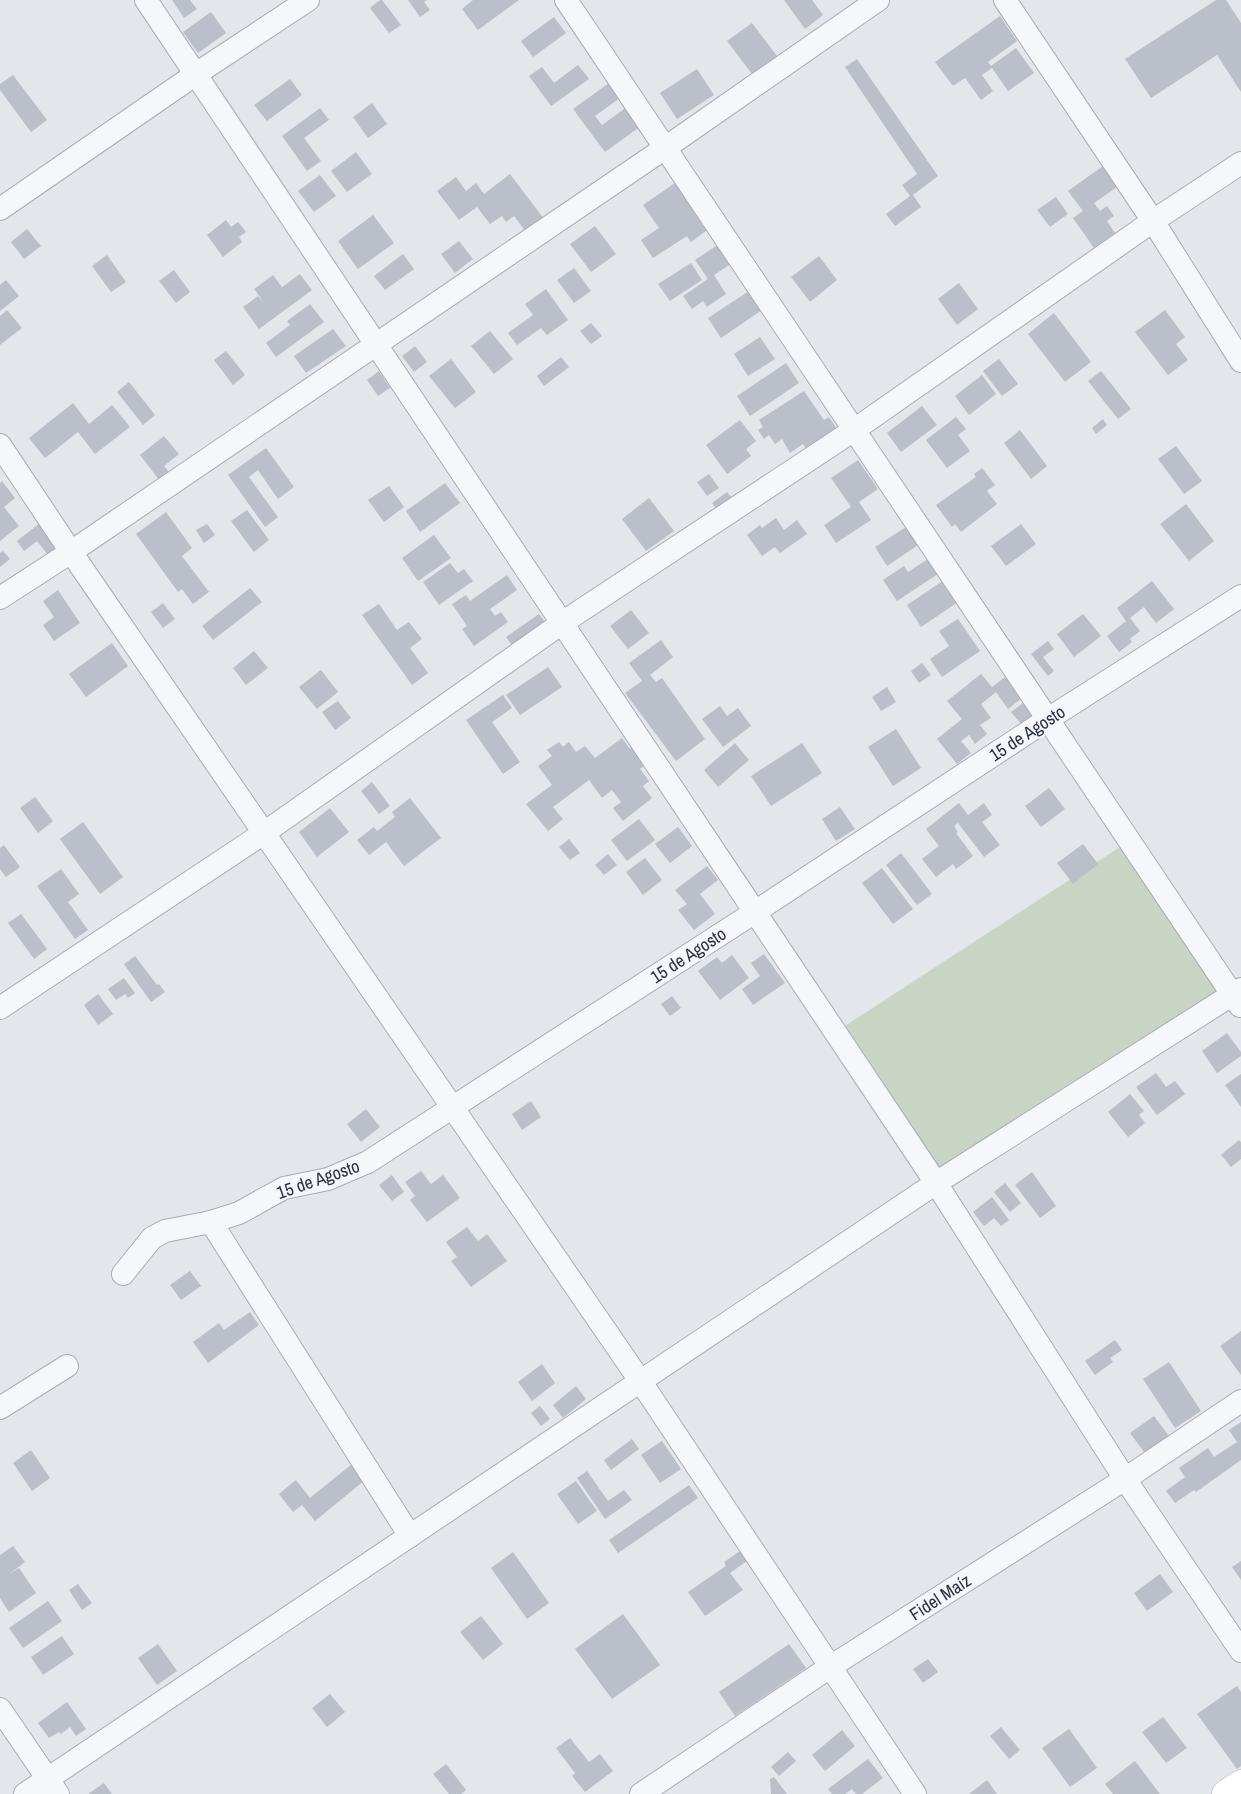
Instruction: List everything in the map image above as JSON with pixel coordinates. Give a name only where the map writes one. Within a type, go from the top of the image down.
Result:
[{"type":"main road","points":[[1226,1794],[1241,1784]]},
{"type":"street","points":[[146,0],[936,1183],[1125,1479],[1241,1651]]},
{"type":"street","points":[[0,209],[196,74],[308,0]]},
{"type":"street","points":[[25,1794],[53,1786],[410,1536],[936,1183],[1238,997],[1048,719],[566,0]]},
{"type":"street","points":[[0,598],[71,552],[878,0]]},
{"type":"street","points":[[1005,0],[1153,221],[1241,361]]},
{"type":"street","points":[[0,1008],[264,834],[562,623],[854,430],[1153,221],[1241,163]]},
{"type":"street","points":[[0,445],[71,552],[640,1382],[915,1794]]},
{"type":"street","name":"15 de Agosto","points":[[124,1274],[152,1238],[165,1231],[211,1222],[239,1213],[284,1188],[328,1179],[368,1162],[755,912],[1048,719],[1241,596]]},
{"type":"street","points":[[211,1222],[410,1536]]},
{"type":"street","points":[[0,1408],[67,1366]]},
{"type":"street","name":"Fidel Maíz","points":[[641,1794],[830,1667],[1125,1479],[1241,1401]]},
{"type":"street","points":[[0,1709],[53,1786]]},
{"type":"green space","points":[[1123,845],[1223,996],[940,1174],[845,1026]]},
{"type":"building","points":[[172,0],[190,0],[197,9],[184,18]]},
{"type":"building","points":[[382,0],[401,25],[389,33],[370,8]]},
{"type":"building","points":[[408,0],[427,0],[424,2],[430,10],[420,17]]},
{"type":"building","points":[[473,0],[519,0],[478,30],[462,9]]},
{"type":"building","points":[[784,0],[812,0],[823,15],[805,29]]},
{"type":"building","points":[[1216,0],[1226,0],[1241,23],[1241,92],[1217,55],[1151,98],[1125,59]]},
{"type":"building","points":[[211,12],[226,33],[198,53],[183,32]]},
{"type":"building","points":[[1000,16],[1017,41],[988,62],[991,66],[1016,48],[1034,73],[1008,91],[992,68],[982,75],[993,91],[981,100],[965,78],[953,86],[935,62]]},
{"type":"building","points":[[554,17],[566,33],[533,57],[521,41]]},
{"type":"building","points":[[752,23],[777,56],[752,74],[727,41]]},
{"type":"building","points":[[857,59],[938,176],[913,195],[921,207],[895,226],[886,214],[910,196],[902,185],[917,174],[845,67]]},
{"type":"building","points":[[578,65],[589,79],[551,106],[529,76],[542,67],[554,83]]},
{"type":"building","points":[[697,69],[714,95],[677,119],[660,93]]},
{"type":"building","points":[[13,75],[47,120],[31,132],[0,90],[0,84]]},
{"type":"building","points":[[290,79],[302,95],[267,121],[254,105]]},
{"type":"building","points":[[609,83],[620,98],[595,116],[602,125],[627,107],[641,126],[605,152],[573,109]]},
{"type":"building","points":[[372,103],[387,124],[368,138],[353,117]]},
{"type":"building","points":[[320,108],[329,120],[304,138],[321,161],[307,171],[282,136]]},
{"type":"building","points":[[356,152],[372,174],[347,192],[331,171]]},
{"type":"building","points":[[1103,166],[1117,187],[1094,203],[1100,211],[1107,206],[1114,216],[1107,221],[1115,233],[1094,248],[1073,218],[1083,211],[1068,191]]},
{"type":"building","points":[[510,174],[544,219],[526,232],[514,216],[506,222],[502,216],[490,224],[477,207],[459,220],[437,191],[456,177],[466,191],[476,183],[484,194]]},
{"type":"building","points":[[320,175],[336,196],[314,212],[298,191]]},
{"type":"building","points":[[675,183],[706,231],[691,242],[687,236],[653,258],[641,240],[659,228],[643,205]]},
{"type":"building","points":[[1056,197],[1068,214],[1050,227],[1037,210]]},
{"type":"building","points":[[373,215],[394,243],[358,269],[338,241]]},
{"type":"building","points":[[226,220],[231,227],[238,222],[246,232],[239,237],[242,242],[223,257],[207,235]]},
{"type":"building","points":[[595,226],[616,254],[591,272],[570,244]]},
{"type":"building","points":[[27,229],[41,246],[24,259],[11,242]]},
{"type":"building","points":[[459,241],[473,259],[455,273],[441,254]]},
{"type":"building","points":[[722,242],[735,261],[714,275],[726,294],[707,307],[703,301],[692,309],[683,296],[708,279],[695,260]]},
{"type":"building","points":[[403,254],[414,269],[385,290],[374,276]]},
{"type":"building","points":[[107,255],[126,282],[111,292],[92,266]]},
{"type":"building","points":[[819,256],[837,280],[810,302],[791,277]]},
{"type":"building","points":[[691,263],[702,280],[670,301],[658,284]]},
{"type":"building","points":[[574,268],[591,291],[574,303],[557,280]]},
{"type":"building","points":[[174,270],[190,292],[176,303],[159,281]]},
{"type":"building","points":[[300,274],[312,290],[259,329],[243,307],[258,296],[263,301],[254,289],[273,275],[282,287]]},
{"type":"building","points":[[6,280],[19,296],[0,311],[0,285]]},
{"type":"building","points":[[959,283],[978,309],[957,325],[938,299]]},
{"type":"building","points":[[546,289],[568,320],[547,335],[541,328],[517,345],[508,333],[533,315],[525,304]]},
{"type":"building","points":[[749,291],[762,310],[721,338],[708,318]]},
{"type":"building","points":[[310,304],[324,322],[276,357],[266,343],[290,325],[287,321]]},
{"type":"building","points":[[7,310],[22,328],[0,345],[0,316]]},
{"type":"building","points":[[1165,310],[1185,337],[1176,344],[1188,360],[1168,375],[1135,332]]},
{"type":"building","points":[[1054,313],[1091,362],[1065,382],[1028,334]]},
{"type":"building","points":[[591,323],[602,336],[591,344],[580,331]]},
{"type":"building","points":[[333,329],[346,346],[306,373],[294,356]]},
{"type":"building","points":[[490,331],[513,359],[494,374],[471,346]]},
{"type":"building","points":[[760,337],[775,359],[748,376],[734,354]]},
{"type":"building","points":[[415,346],[427,362],[414,372],[402,356]]},
{"type":"building","points":[[226,351],[245,375],[233,385],[214,360]]},
{"type":"building","points":[[561,357],[569,367],[544,386],[537,376]]},
{"type":"building","points":[[451,359],[476,392],[455,408],[429,376]]},
{"type":"building","points":[[999,359],[1018,384],[1002,396],[983,371]]},
{"type":"building","points":[[786,363],[799,383],[750,416],[737,396]]},
{"type":"building","points":[[379,371],[390,388],[378,396],[367,380]]},
{"type":"building","points":[[1101,371],[1131,409],[1118,419],[1088,381]]},
{"type":"building","points":[[982,375],[996,394],[969,415],[955,396]]},
{"type":"building","points":[[129,382],[155,415],[143,425],[117,392]]},
{"type":"building","points":[[804,391],[824,420],[829,417],[837,429],[811,457],[803,444],[790,453],[782,439],[775,444],[769,435],[764,439],[758,430],[763,427],[759,420]]},
{"type":"building","points":[[73,403],[89,424],[112,405],[130,427],[95,454],[78,432],[45,458],[29,438]]},
{"type":"building","points":[[922,406],[937,425],[901,452],[887,433]]},
{"type":"building","points":[[956,417],[966,429],[958,435],[970,451],[947,468],[926,440]]},
{"type":"building","points":[[1103,419],[1107,425],[1096,434],[1092,428]]},
{"type":"building","points":[[740,420],[756,441],[746,449],[751,456],[727,474],[706,445]]},
{"type":"building","points":[[1020,430],[1047,466],[1031,479],[1004,443]]},
{"type":"building","points":[[164,436],[179,454],[164,466],[170,473],[160,481],[140,455]]},
{"type":"building","points":[[1176,446],[1202,481],[1184,494],[1158,459]]},
{"type":"building","points":[[266,448],[294,487],[278,499],[258,470],[249,477],[278,517],[265,527],[228,475]]},
{"type":"building","points":[[858,460],[878,489],[859,502],[871,520],[836,543],[824,525],[851,507],[831,478]]},
{"type":"building","points":[[982,468],[995,485],[987,491],[997,504],[961,532],[955,524],[952,527],[936,505],[976,477],[974,474]]},
{"type":"building","points":[[709,474],[719,488],[707,496],[697,482]]},
{"type":"building","points":[[2,481],[15,498],[4,507],[19,526],[0,541],[0,483]]},
{"type":"building","points":[[445,483],[460,503],[420,532],[406,511]]},
{"type":"building","points":[[389,486],[404,507],[384,522],[368,500]]},
{"type":"building","points":[[727,492],[733,499],[718,511],[712,503]]},
{"type":"building","points":[[649,498],[674,531],[646,551],[622,519]]},
{"type":"building","points":[[1186,504],[1214,541],[1189,561],[1160,524]]},
{"type":"building","points":[[247,510],[269,540],[254,552],[231,521]]},
{"type":"building","points":[[166,512],[192,548],[182,556],[209,592],[193,604],[182,589],[178,592],[136,534]]},
{"type":"building","points":[[776,518],[784,530],[797,520],[807,534],[780,553],[775,547],[762,556],[747,535],[760,525],[762,528]]},
{"type":"building","points":[[40,523],[59,547],[48,555],[37,541],[24,551],[17,541]]},
{"type":"building","points":[[207,524],[215,535],[204,543],[196,530]]},
{"type":"building","points":[[1021,524],[1036,544],[1006,566],[991,546]]},
{"type":"building","points":[[906,527],[918,545],[887,566],[875,547]]},
{"type":"building","points":[[434,535],[451,558],[418,581],[402,558]]},
{"type":"building","points":[[3,551],[10,559],[0,567],[0,553]]},
{"type":"building","points":[[931,557],[941,572],[897,601],[883,580],[904,566],[908,572]]},
{"type":"building","points":[[450,563],[458,573],[464,569],[473,581],[439,605],[423,582]]},
{"type":"building","points":[[507,575],[517,590],[490,609],[495,616],[501,612],[508,622],[474,646],[462,629],[467,626],[452,604],[466,595],[470,601]]},
{"type":"building","points":[[950,576],[964,598],[921,627],[907,605]]},
{"type":"building","points":[[1152,581],[1174,609],[1156,623],[1144,607],[1130,618],[1140,631],[1130,639],[1132,642],[1119,652],[1107,636],[1126,621],[1117,608]]},
{"type":"building","points":[[250,588],[262,602],[213,640],[202,626]]},
{"type":"building","points":[[58,590],[80,623],[54,641],[43,625],[54,617],[43,601]]},
{"type":"building","points":[[163,603],[175,619],[163,628],[151,612]]},
{"type":"building","points":[[379,604],[397,630],[409,622],[422,639],[410,648],[428,673],[412,685],[362,615]]},
{"type":"building","points":[[631,610],[649,633],[628,649],[610,626]]},
{"type":"building","points":[[539,614],[547,625],[514,648],[506,637]]},
{"type":"building","points":[[1083,614],[1101,636],[1074,657],[1057,634]]},
{"type":"building","points":[[958,619],[980,651],[942,677],[930,659],[949,646],[939,631]]},
{"type":"building","points":[[661,640],[673,657],[650,675],[656,682],[662,678],[705,739],[676,761],[625,693],[642,681],[629,663]]},
{"type":"building","points":[[1048,641],[1054,649],[1043,657],[1054,671],[1048,676],[1031,654]]},
{"type":"building","points":[[112,643],[128,666],[86,697],[69,674]]},
{"type":"building","points":[[254,651],[268,668],[246,685],[233,668]]},
{"type":"building","points":[[922,663],[931,675],[919,683],[911,671]]},
{"type":"building","points":[[548,667],[562,687],[520,715],[506,695]]},
{"type":"building","points":[[321,670],[338,692],[317,709],[299,687]]},
{"type":"building","points":[[981,674],[992,687],[1005,677],[1022,698],[1008,709],[996,692],[981,704],[991,718],[980,725],[987,734],[975,744],[969,735],[961,741],[971,753],[957,764],[937,739],[962,719],[947,701]]},
{"type":"building","points":[[887,687],[896,702],[881,711],[872,697]]},
{"type":"building","points":[[503,695],[512,708],[492,722],[520,762],[503,774],[466,720]]},
{"type":"building","points":[[338,701],[351,718],[335,730],[322,712]]},
{"type":"building","points":[[1023,703],[1034,717],[1023,726],[1011,712]]},
{"type":"building","points":[[720,706],[727,716],[738,708],[751,726],[723,747],[702,719]]},
{"type":"building","points":[[896,729],[921,768],[893,786],[868,747]]},
{"type":"building","points":[[622,738],[630,749],[633,746],[647,764],[640,769],[649,781],[643,786],[652,798],[623,821],[613,808],[621,802],[612,790],[602,798],[589,780],[553,807],[563,819],[548,831],[526,804],[552,785],[538,766],[552,756],[547,750],[559,742],[563,747],[569,742],[576,752],[585,746],[595,758]]},
{"type":"building","points":[[735,743],[749,760],[718,787],[704,770]]},
{"type":"building","points":[[802,743],[822,773],[771,806],[751,776]]},
{"type":"building","points":[[372,782],[390,806],[379,814],[361,791]]},
{"type":"building","points":[[1049,788],[1065,809],[1041,827],[1025,806]]},
{"type":"building","points":[[35,797],[53,821],[38,833],[20,808]]},
{"type":"building","points":[[410,798],[441,838],[404,866],[386,842],[369,855],[357,840],[374,827],[377,831],[395,817],[392,812]]},
{"type":"building","points":[[959,803],[968,815],[984,803],[992,815],[982,822],[1000,845],[984,857],[958,823],[954,826],[958,832],[956,833],[973,856],[956,869],[953,864],[936,877],[922,859],[939,846],[926,829]]},
{"type":"building","points":[[840,807],[855,829],[836,841],[822,819]]},
{"type":"building","points":[[330,808],[349,832],[317,857],[299,832]]},
{"type":"building","points":[[639,819],[655,840],[627,861],[611,840]]},
{"type":"building","points":[[83,822],[123,877],[100,894],[60,839]]},
{"type":"building","points":[[678,827],[692,846],[670,863],[655,844]]},
{"type":"building","points":[[569,839],[580,853],[570,860],[559,847]]},
{"type":"building","points":[[1083,844],[1098,864],[1073,884],[1057,863]]},
{"type":"building","points":[[4,845],[20,867],[6,877],[0,869],[0,848]]},
{"type":"building","points":[[901,853],[932,894],[917,905],[886,865]]},
{"type":"building","points":[[608,854],[617,865],[604,875],[595,865]]},
{"type":"building","points":[[645,858],[662,880],[643,895],[626,872]]},
{"type":"building","points":[[707,866],[718,880],[700,894],[715,914],[694,930],[678,910],[687,904],[675,890]]},
{"type":"building","points":[[882,868],[913,909],[893,924],[862,883]]},
{"type":"building","points":[[61,869],[79,894],[68,902],[88,930],[75,939],[37,886]]},
{"type":"building","points":[[21,914],[47,949],[34,959],[8,923]]},
{"type":"building","points":[[764,954],[785,983],[753,1005],[742,989],[760,976],[751,963]]},
{"type":"building","points":[[732,955],[749,978],[720,1000],[698,971],[717,957],[722,963]]},
{"type":"building","points":[[135,956],[157,985],[159,984],[165,992],[151,1002],[124,964]]},
{"type":"building","points":[[124,978],[135,993],[128,998],[125,994],[116,1000],[108,989]]},
{"type":"building","points":[[98,994],[113,1014],[98,1025],[84,1005]]},
{"type":"building","points":[[672,996],[681,1008],[670,1016],[661,1004]]},
{"type":"building","points":[[1227,1033],[1241,1052],[1241,1056],[1217,1073],[1202,1051]]},
{"type":"building","points":[[1156,1073],[1166,1087],[1175,1081],[1185,1094],[1157,1115],[1136,1087]]},
{"type":"building","points":[[1241,1074],[1241,1107],[1225,1085]]},
{"type":"building","points":[[1130,1094],[1144,1111],[1139,1115],[1145,1123],[1128,1137],[1108,1112]]},
{"type":"building","points":[[531,1101],[541,1117],[522,1130],[512,1114]]},
{"type":"building","points":[[366,1109],[380,1127],[361,1142],[347,1124]]},
{"type":"building","points":[[1239,1140],[1241,1142],[1241,1159],[1231,1167],[1221,1155]]},
{"type":"building","points":[[421,1171],[431,1184],[443,1175],[460,1198],[427,1222],[410,1200],[415,1196],[405,1182]]},
{"type":"building","points":[[1032,1172],[1056,1206],[1040,1218],[1015,1185]]},
{"type":"building","points":[[392,1175],[404,1192],[392,1201],[379,1185]]},
{"type":"building","points":[[1005,1183],[1021,1203],[1010,1212],[994,1192]]},
{"type":"building","points":[[992,1197],[1009,1220],[1001,1226],[994,1218],[984,1226],[973,1212]]},
{"type":"building","points":[[467,1227],[478,1241],[487,1234],[507,1261],[471,1287],[451,1261],[457,1257],[446,1242]]},
{"type":"building","points":[[190,1271],[201,1286],[181,1300],[170,1285]]},
{"type":"building","points":[[250,1312],[259,1325],[208,1363],[193,1342],[219,1323],[224,1330]]},
{"type":"building","points":[[1241,1331],[1241,1375],[1220,1346]]},
{"type":"building","points":[[1115,1340],[1122,1350],[1110,1358],[1113,1362],[1095,1375],[1085,1361]]},
{"type":"building","points":[[1169,1362],[1201,1411],[1175,1428],[1143,1379]]},
{"type":"building","points":[[542,1364],[555,1383],[532,1401],[518,1382]]},
{"type":"building","points":[[576,1386],[586,1399],[563,1418],[553,1405]]},
{"type":"building","points":[[540,1406],[550,1419],[541,1426],[531,1413]]},
{"type":"building","points":[[1154,1416],[1171,1439],[1147,1456],[1130,1433]]},
{"type":"building","points":[[1241,1422],[1241,1460],[1196,1492],[1194,1490],[1175,1503],[1166,1491],[1185,1477],[1179,1468],[1208,1448],[1214,1457],[1237,1442],[1229,1430]]},
{"type":"building","points":[[632,1439],[639,1449],[611,1470],[604,1460]]},
{"type":"building","points":[[662,1441],[681,1469],[660,1483],[641,1455]]},
{"type":"building","points":[[31,1450],[50,1478],[32,1491],[13,1463]]},
{"type":"building","points":[[352,1464],[365,1480],[315,1521],[302,1505],[293,1512],[279,1494],[296,1480],[310,1498]]},
{"type":"building","points":[[587,1471],[608,1501],[624,1490],[632,1500],[605,1519],[577,1478]]},
{"type":"building","points":[[576,1481],[597,1511],[578,1524],[557,1494]]},
{"type":"building","points":[[689,1485],[698,1498],[618,1553],[609,1540]]},
{"type":"building","points":[[13,1546],[25,1562],[8,1575],[19,1568],[36,1593],[9,1612],[0,1598],[0,1555]]},
{"type":"building","points":[[740,1551],[747,1561],[730,1573],[743,1590],[705,1616],[688,1592],[726,1566],[724,1562]]},
{"type":"building","points":[[513,1552],[549,1603],[527,1619],[491,1568]]},
{"type":"building","points":[[1241,1561],[1241,1580],[1232,1567]]},
{"type":"building","points":[[1160,1574],[1173,1592],[1147,1611],[1134,1593]]},
{"type":"building","points":[[78,1584],[92,1603],[82,1610],[69,1590]]},
{"type":"building","points":[[48,1601],[62,1621],[23,1648],[9,1628]]},
{"type":"building","points":[[623,1614],[660,1665],[612,1699],[575,1649]]},
{"type":"building","points":[[481,1616],[503,1644],[483,1660],[460,1632]]},
{"type":"building","points":[[62,1636],[74,1654],[43,1675],[31,1657]]},
{"type":"building","points":[[158,1644],[177,1671],[157,1685],[138,1658]]},
{"type":"building","points":[[789,1644],[806,1668],[735,1716],[719,1692]]},
{"type":"building","points":[[928,1659],[938,1672],[923,1683],[913,1669]]},
{"type":"building","points":[[1237,1686],[1241,1692],[1241,1766],[1237,1769],[1197,1714]]},
{"type":"building","points":[[330,1694],[345,1712],[327,1727],[312,1708]]},
{"type":"building","points":[[67,1702],[86,1729],[76,1736],[70,1727],[61,1734],[59,1732],[49,1738],[38,1723]]},
{"type":"building","points":[[1163,1717],[1187,1748],[1166,1763],[1142,1732]]},
{"type":"building","points":[[1001,1727],[1020,1750],[1009,1759],[990,1736]]},
{"type":"building","points":[[1069,1729],[1097,1768],[1070,1787],[1042,1748]]},
{"type":"building","points":[[842,1730],[855,1746],[825,1771],[812,1755]]},
{"type":"building","points":[[570,1738],[589,1762],[600,1754],[613,1771],[585,1792],[572,1776],[575,1773],[556,1748]]},
{"type":"building","points":[[788,1752],[796,1761],[779,1776],[771,1767]]},
{"type":"building","points":[[868,1759],[883,1778],[862,1794],[856,1794],[852,1789],[845,1794],[832,1794],[828,1789]]},
{"type":"building","points":[[1135,1761],[1160,1794],[1113,1794],[1105,1784]]},
{"type":"building","points":[[446,1764],[466,1790],[461,1794],[449,1794],[433,1774]]},
{"type":"building","points":[[774,1777],[787,1794],[771,1794],[770,1779]]},
{"type":"building","points":[[987,1780],[997,1794],[969,1794]]},
{"type":"building","points":[[104,1783],[112,1794],[88,1794]]}]
